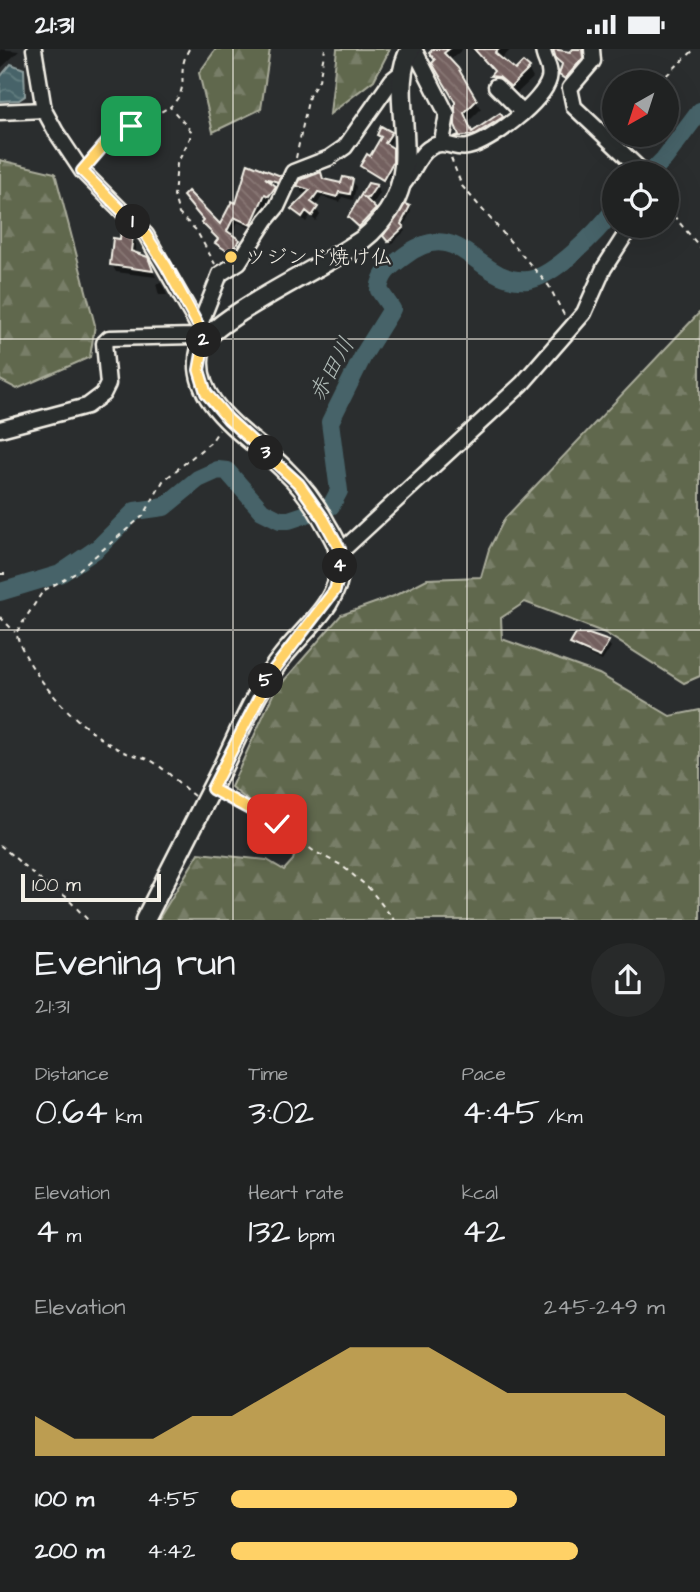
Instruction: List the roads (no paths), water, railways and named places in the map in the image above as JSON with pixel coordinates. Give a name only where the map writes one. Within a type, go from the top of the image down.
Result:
[{"type":"main road","points":[[145,920],[272,672],[335,590],[341,565],[340,549],[312,502],[284,468],[228,419],[206,393],[201,381],[202,332],[354,246],[383,218],[399,188],[406,151],[402,72],[412,49]]},
{"type":"street","points":[[34,49],[44,110],[82,171],[146,235],[202,332]]},
{"type":"street","points":[[412,49],[447,114],[442,142]]},
{"type":"street","points":[[592,49],[593,61],[570,88],[574,107],[631,161]]},
{"type":"street","points":[[442,142],[457,148],[469,147],[523,113],[548,82],[550,70],[539,50]]},
{"type":"street","points":[[0,429],[95,401],[108,384],[104,343],[109,338],[194,336],[202,332],[220,274],[239,262],[277,207],[293,172],[329,159],[345,147],[392,80],[402,72]]},
{"type":"street","points":[[496,86],[523,113]]},
{"type":"street","points":[[0,112],[44,110]]},
{"type":"street","points":[[399,188],[410,180],[424,152],[442,142]]},
{"type":"street","points":[[340,549],[347,547],[522,384],[569,326],[584,313],[604,268],[623,238]]},
{"type":"water","points":[[11,64],[24,69],[25,96],[19,100],[0,101],[0,77]]},
{"type":"waterway","name":"赤田川","points":[[662,161],[700,111]]},
{"type":"waterway","name":"赤田川","points":[[0,592],[60,574],[98,548],[135,511],[164,507],[198,479],[218,470],[227,471],[262,511],[280,520],[289,520],[331,506],[339,491],[330,422],[364,354],[392,309],[379,290],[390,267],[423,245],[440,242],[468,253],[510,279],[528,280],[539,277],[562,262],[587,241],[602,223]]},
{"type":"place","name":"ツジンド焼け仏","points":[[231,257]]}]
